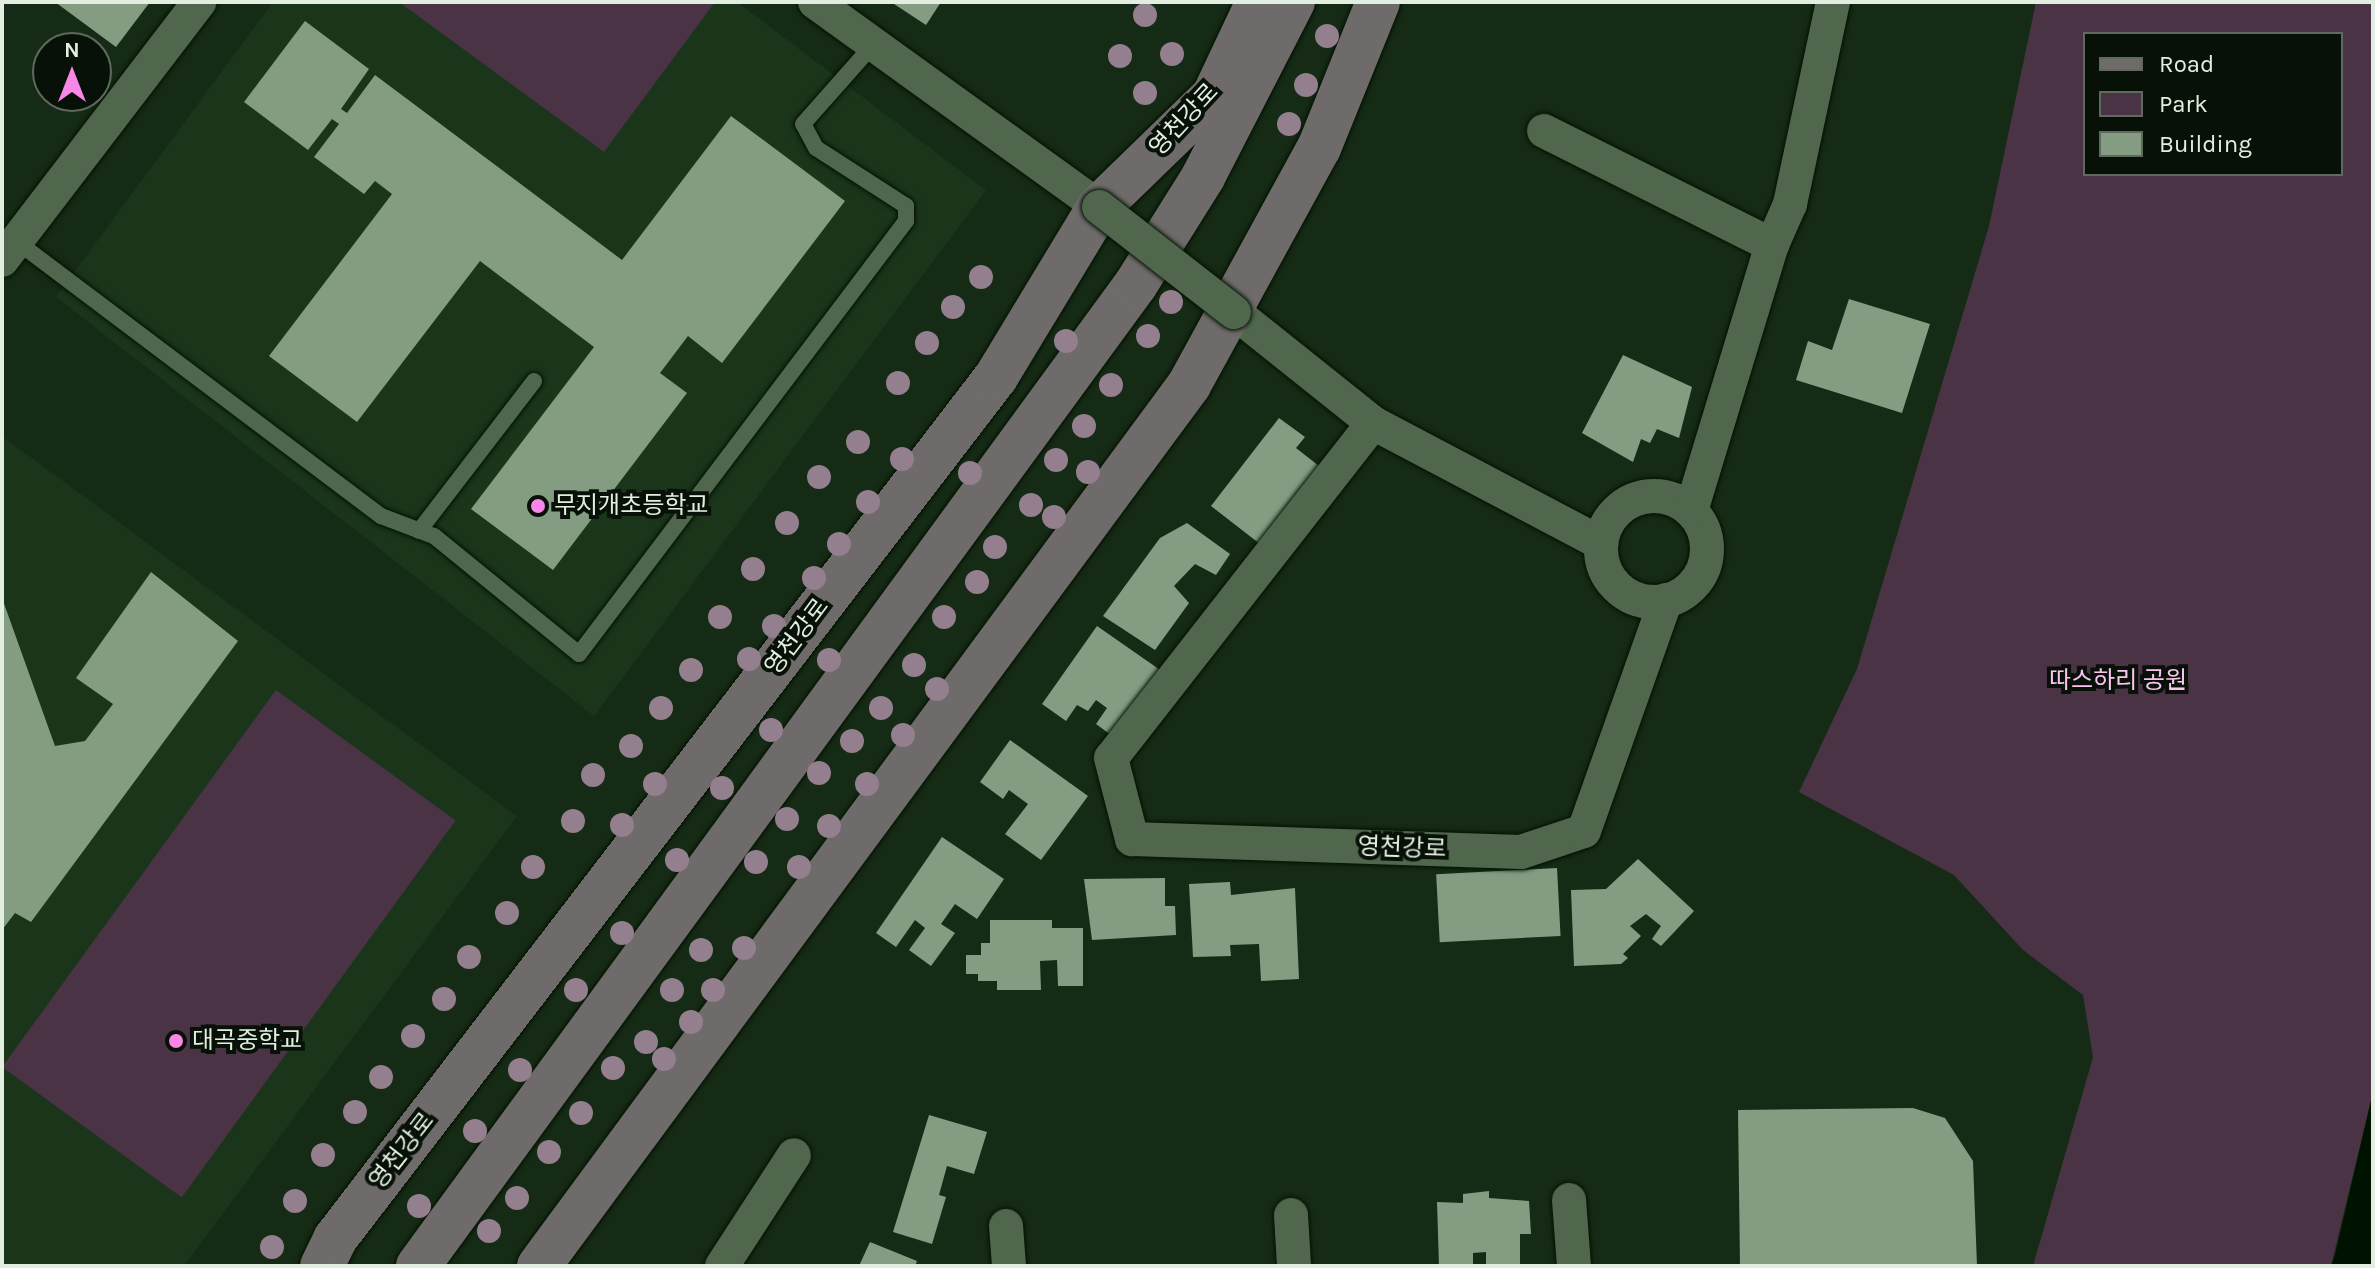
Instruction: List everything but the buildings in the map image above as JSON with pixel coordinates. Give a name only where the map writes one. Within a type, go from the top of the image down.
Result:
[{"type":"street","points":[[9,250],[199,2]]},
{"type":"street","points":[[815,2],[1099,207],[1373,423],[1601,543]]},
{"type":"street","name":"영천강로","points":[[322,1266],[335,1239],[996,377],[1099,207],[1214,95],[1258,2]]},
{"type":"street","name":"영천강로","points":[[418,1266],[1136,284],[1203,177],[1293,2]]},
{"type":"street","points":[[539,1266],[1189,385],[1234,312],[1319,148],[1378,2]]},
{"type":"street","points":[[1691,511],[1772,245],[1790,204],[1833,2]]},
{"type":"street","points":[[1544,131],[1772,245]]},
{"type":"street","name":"영천강로","points":[[1373,423],[1111,758],[1132,839],[1521,852],[1584,831],[1666,600]]},
{"type":"street","points":[[1661,496],[1691,511],[1706,540],[1706,556],[1693,584],[1666,600],[1641,600],[1619,589],[1608,575],[1601,543],[1614,513],[1628,502],[1661,496]]},
{"type":"street","points":[[722,1266],[794,1155]]},
{"type":"street","points":[[1569,1200],[1574,1266]]},
{"type":"street","points":[[1291,1215],[1294,1266]]},
{"type":"street","points":[[1006,1226],[1009,1266]]},
{"type":"lane","points":[[9,250],[381,516],[434,536],[579,654],[906,221],[906,206],[816,148],[803,124],[873,45]]},
{"type":"lane","points":[[419,531],[534,381]]},
{"type":"shaded area","name":"무지개초등학교","points":[[273,2],[737,2],[986,190],[594,716],[56,297]]},
{"type":"shaded area","name":"대곡중학교","points":[[2,436],[517,816],[184,1266],[2,1266]]},
{"type":"shaded area","points":[[2373,1092],[2373,1266],[2331,1266],[2335,1255]]},
{"type":"green space","points":[[399,2],[715,2],[604,152]]},
{"type":"green space","name":"따스하리 공원","points":[[2036,2],[2373,2],[2373,1092],[2331,1266],[2033,1266],[2093,1057],[2083,995],[2023,950],[1954,875],[1799,792],[1857,669],[1989,226]]},
{"type":"green space","points":[[276,690],[456,820],[182,1197],[2,1067]]},
{"type":"place","name":"무지개초등학교","points":[[538,506]]},
{"type":"place","name":"대곡중학교","points":[[176,1041]]}]
